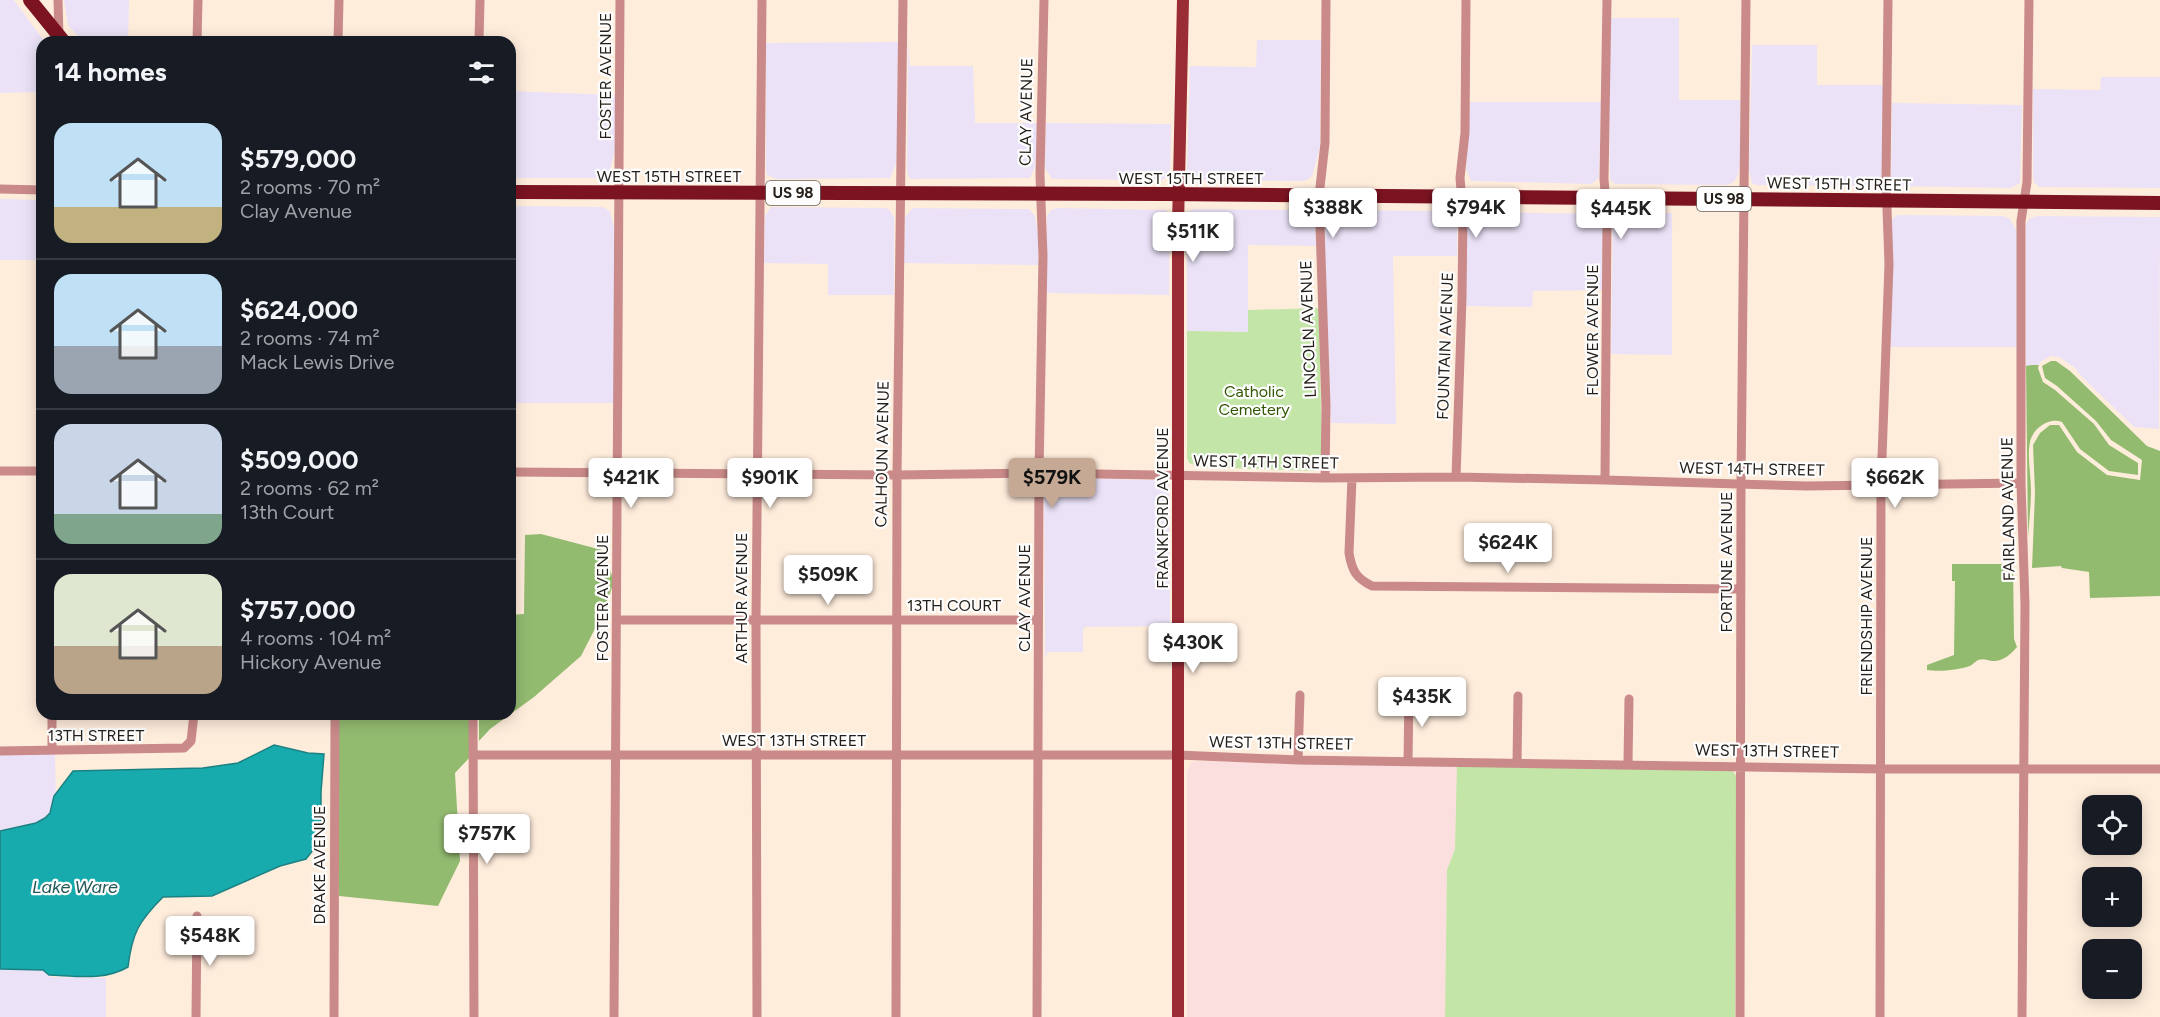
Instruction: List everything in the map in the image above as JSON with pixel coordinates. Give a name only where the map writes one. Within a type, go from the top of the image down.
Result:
[{"type":"highway","points":[[30,0],[57,36]]},
{"type":"highway","name":"WEST 15TH STREET","points":[[516,192],[1178,194],[2160,203]]},
{"type":"main road","name":"FRANKFORD AVENUE","points":[[1178,1017],[1178,194],[1183,0]]},
{"type":"street","points":[[58,0],[60,36]]},
{"type":"street","points":[[197,36],[198,0]]},
{"type":"street","points":[[338,36],[339,0]]},
{"type":"street","points":[[479,36],[480,0]]},
{"type":"street","name":"FOSTER AVENUE","points":[[614,1017],[620,0]]},
{"type":"street","name":"ARTHUR AVENUE","points":[[757,1017],[756,620],[762,0]]},
{"type":"street","name":"CALHOUN AVENUE","points":[[896,1017],[897,474],[903,0]]},
{"type":"street","name":"CLAY AVENUE","points":[[1037,1017],[1044,0]]},
{"type":"street","name":"LINCOLN AVENUE","points":[[1325,478],[1326,406],[1319,196],[1325,143],[1326,0]]},
{"type":"street","name":"FOUNTAIN AVENUE","points":[[1456,477],[1462,298],[1460,178],[1465,133],[1466,0]]},
{"type":"street","name":"FLOWER AVENUE","points":[[1605,480],[1607,233],[1604,179],[1607,0]]},
{"type":"street","name":"FORTUNE AVENUE","points":[[1740,1017],[1741,484],[1746,0]]},
{"type":"street","name":"FRIENDSHIP AVENUE","points":[[1880,1017],[1881,485],[1889,264],[1888,0]]},
{"type":"street","name":"FAIRLAND AVENUE","points":[[2022,1017],[2025,604],[2021,483],[2021,222],[2027,182],[2030,0]]},
{"type":"street","points":[[0,189],[36,190]]},
{"type":"street","points":[[0,471],[36,471]]},
{"type":"street","name":"WEST 14TH STREET","points":[[516,472],[1456,477],[1807,486],[2021,483]]},
{"type":"street","points":[[1352,478],[1349,553],[1351,564],[1358,579],[1372,586],[1741,590]]},
{"type":"street","name":"13TH COURT","points":[[617,620],[1038,620]]},
{"type":"street","points":[[1298,760],[1300,695]]},
{"type":"street","points":[[1408,761],[1409,695]]},
{"type":"street","points":[[1517,763],[1518,696]]},
{"type":"street","points":[[1628,763],[1629,699]]},
{"type":"street","points":[[52,720],[52,750]]},
{"type":"street","name":"13TH STREET","points":[[0,751],[177,749],[190,744],[194,720]]},
{"type":"street","name":"DRAKE AVENUE","points":[[334,1017],[335,720]]},
{"type":"street","points":[[473,720],[474,1017]]},
{"type":"street","name":"WEST 13TH STREET","points":[[473,755],[1178,756],[1881,769],[2160,769]]},
{"type":"street","points":[[196,1017],[197,916]]},
{"type":"shaded area","points":[[0,0],[14,0],[41,36],[36,36],[36,92],[0,93]]},
{"type":"shaded area","points":[[64,0],[129,0],[128,36],[78,36],[68,25]]},
{"type":"shaded area","points":[[1611,18],[1679,18],[1679,100],[1740,100],[1740,164],[1734,182],[1726,185],[1615,184],[1610,180]]},
{"type":"shaded area","points":[[1257,40],[1321,40],[1320,148],[1312,176],[1302,181],[1193,180],[1187,172],[1190,66],[1256,67]]},
{"type":"shaded area","points":[[898,42],[897,162],[890,178],[776,179],[767,175],[766,43]]},
{"type":"shaded area","points":[[908,42],[910,66],[973,66],[975,123],[1037,123],[1035,167],[1030,178],[909,178],[907,171]]},
{"type":"shaded area","points":[[1752,45],[1817,45],[1817,85],[1883,85],[1882,176],[1877,185],[1757,185],[1752,183],[1749,171]]},
{"type":"shaded area","points":[[2101,77],[2160,77],[2160,188],[2039,187],[2034,182],[2033,176],[2033,89],[2100,90]]},
{"type":"shaded area","points":[[516,91],[615,95],[615,149],[609,175],[600,178],[516,178]]},
{"type":"shaded area","points":[[1470,102],[1601,102],[1599,178],[1591,184],[1471,181],[1466,169]]},
{"type":"shaded area","points":[[1892,103],[2022,105],[2020,183],[2011,188],[1894,186],[1891,179]]},
{"type":"shaded area","points":[[1046,123],[1171,124],[1170,176],[1162,180],[1052,179],[1045,168]]},
{"type":"shaded area","points":[[0,199],[36,200],[36,260],[0,260]]},
{"type":"shaded area","points":[[516,206],[603,207],[610,211],[614,228],[615,403],[516,403]]},
{"type":"shaded area","points":[[771,207],[889,209],[894,217],[894,295],[828,295],[828,264],[764,263],[765,216]]},
{"type":"shaded area","points":[[913,208],[1029,209],[1035,216],[1038,234],[1038,265],[904,263],[905,217]]},
{"type":"shaded area","points":[[1057,208],[1166,210],[1169,216],[1169,295],[1047,293],[1047,216],[1051,210]]},
{"type":"shaded area","points":[[1194,209],[1304,210],[1312,215],[1315,224],[1316,246],[1248,245],[1248,332],[1187,331],[1187,218],[1189,211]]},
{"type":"shaded area","points":[[1334,210],[1444,211],[1450,214],[1457,224],[1457,256],[1393,256],[1396,424],[1331,423],[1324,239],[1326,215]]},
{"type":"shaded area","points":[[1473,212],[1598,214],[1603,222],[1602,290],[1533,291],[1532,307],[1466,306],[1467,220]]},
{"type":"shaded area","points":[[1622,213],[1672,213],[1672,355],[1611,354],[1613,216]]},
{"type":"shaded area","points":[[1898,215],[2003,216],[2010,219],[2017,232],[2017,347],[1891,347],[1892,219]]},
{"type":"shaded area","points":[[2038,216],[2160,217],[2159,429],[2134,427],[2075,368],[2059,357],[2051,356],[2039,365],[2026,366],[2026,224],[2030,218]]},
{"type":"shaded area","points":[[1044,478],[1162,480],[1168,482],[1170,626],[1085,627],[1083,652],[1048,652],[1045,658]]},
{"type":"shaded area","points":[[55,754],[57,851],[0,851],[0,755]]},
{"type":"shaded area","points":[[1198,761],[1457,764],[1455,849],[1447,870],[1445,1017],[1187,1017],[1187,771],[1191,763]]},
{"type":"shaded area","points":[[0,969],[43,970],[50,977],[106,978],[106,1017],[0,1017]]},
{"type":"green space","name":"Catholic Cemetery","points":[[1319,308],[1322,463],[1315,471],[1201,467],[1189,463],[1187,458],[1187,331],[1248,332],[1248,310]]},
{"type":"green space","points":[[2056,361],[2070,371],[2147,446],[2160,451],[2160,596],[2090,598],[2089,572],[2061,566],[2032,568],[2035,493],[2033,445],[2040,433],[2050,425],[2059,425],[2077,452],[2107,475],[2140,480],[2142,460],[2111,440],[2096,421],[2045,378],[2042,366]]},
{"type":"green space","points":[[2039,365],[2043,382],[2094,424],[2109,445],[2138,463],[2138,475],[2109,471],[2080,449],[2062,422],[2047,422],[2034,432],[2029,447],[2031,490],[2028,538],[2026,366]]},
{"type":"green space","points":[[541,534],[602,550],[613,578],[613,585],[601,617],[581,656],[516,710],[516,615],[524,614],[525,535]]},
{"type":"green space","points":[[1952,564],[2013,564],[2014,639],[2017,647],[2000,660],[1982,659],[1960,669],[1927,670],[1927,665],[1954,655],[1955,581],[1952,581]]},
{"type":"green space","points":[[339,720],[470,720],[470,757],[455,773],[460,861],[438,906],[339,896]]},
{"type":"green space","points":[[479,720],[502,720],[490,729],[479,741]]},
{"type":"green space","points":[[1457,764],[1732,770],[1737,777],[1735,1017],[1445,1017],[1447,870],[1455,849]]},
{"type":"water","name":"Lake Ware","points":[[274,745],[308,753],[324,754],[321,840],[306,859],[280,866],[212,896],[163,897],[142,921],[132,945],[128,967],[119,971],[100,976],[80,977],[49,975],[43,970],[0,969],[0,831],[36,823],[45,818],[50,813],[54,796],[73,771],[203,768],[238,763]]}]
